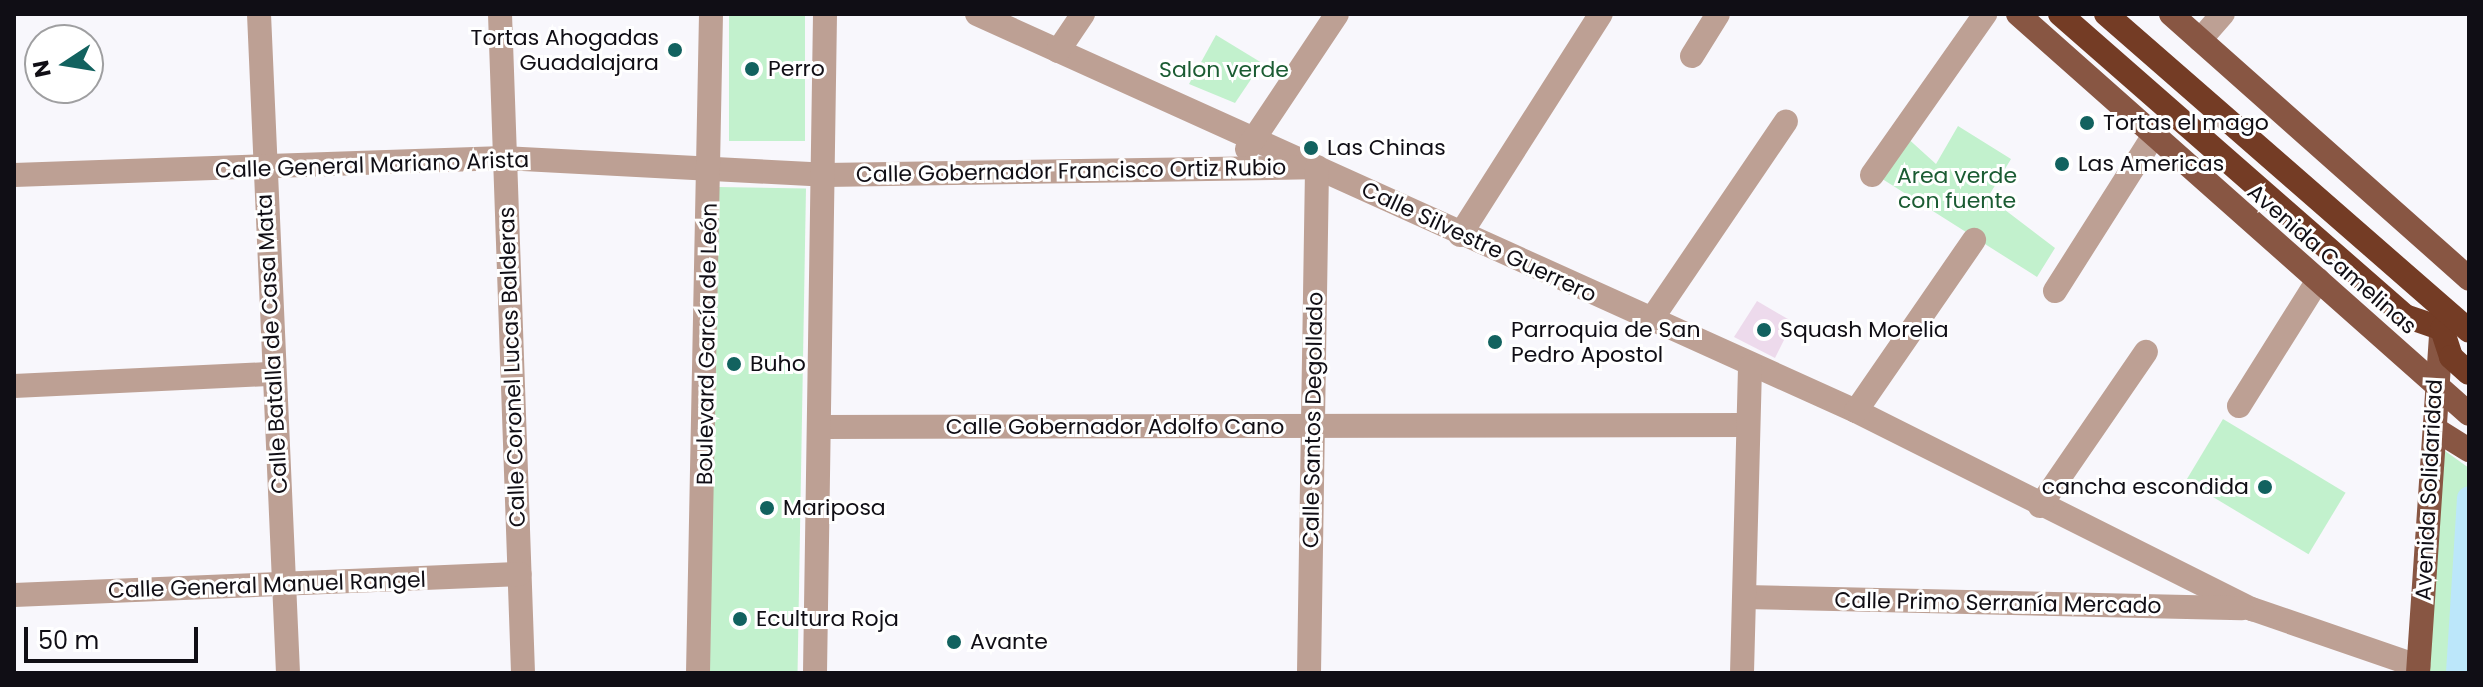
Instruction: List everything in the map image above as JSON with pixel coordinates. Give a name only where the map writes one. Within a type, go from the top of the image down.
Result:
[{"type":"highway","name":"Avenida Camelinas","points":[[2060,14],[2405,316],[2455,324]]},
{"type":"highway","name":"Avenida Camelinas","points":[[2106,14],[2455,324],[2460,365]]},
{"type":"main road","name":"Avenida Camelinas","points":[[2018,14],[2152,138],[2469,414]]},
{"type":"main road","points":[[2171,14],[2460,271]]},
{"type":"main road","name":"Avenida Solidaridad","points":[[2418,669],[2440,389],[2455,324]]},
{"type":"main road","points":[[2437,430],[2469,450]]},
{"type":"street","name":"Calle Batalla de Casa Mata","points":[[259,14],[288,673]]},
{"type":"street","name":"Calle Coronel Lucas Balderas","points":[[500,14],[523,673]]},
{"type":"street","name":"Boulevard García de León","points":[[698,673],[711,171],[711,14]]},
{"type":"street","points":[[815,673],[825,175],[825,14]]},
{"type":"street","name":"Calle Silvestre Guerrero","points":[[977,14],[1255,136],[1460,235],[1750,367],[1856,411],[2040,506],[2252,609],[2418,669]]},
{"type":"street","points":[[1058,51],[1083,14]]},
{"type":"street","points":[[1235,168],[1337,14]]},
{"type":"street","points":[[1460,235],[1601,14]]},
{"type":"street","points":[[1692,56],[1718,14]]},
{"type":"street","points":[[1872,175],[1985,14]]},
{"type":"street","points":[[2200,40],[2223,14]]},
{"type":"street","points":[[1651,320],[1786,121]]},
{"type":"street","points":[[2055,291],[2152,138]]},
{"type":"street","name":"Calle General Mariano Arista","points":[[14,175],[264,169],[504,158],[825,175]]},
{"type":"street","name":"Calle Gobernador Francisco Ortiz Rubio","points":[[825,175],[1317,167]]},
{"type":"street","name":"Calle Santos Degollado","points":[[1309,673],[1317,167]]},
{"type":"street","points":[[1856,411],[1974,240]]},
{"type":"street","points":[[2239,406],[2318,280]]},
{"type":"street","points":[[2040,506],[2146,352]]},
{"type":"street","points":[[1742,673],[1750,367]]},
{"type":"street","points":[[14,386],[273,374]]},
{"type":"street","name":"Calle Gobernador Adolfo Cano","points":[[820,427],[1747,425]]},
{"type":"street","name":"Calle General Manuel Rangel","points":[[14,595],[520,574]]},
{"type":"street","name":"Calle Primo Serranía Mercado","points":[[1745,597],[2252,609]]},
{"type":"green space","points":[[729,14],[805,14],[805,141],[729,141]]},
{"type":"green space","name":"Salon verde","points":[[1216,35],[1262,63],[1235,103],[1189,84]]},
{"type":"green space","name":"Area verde con fuente","points":[[1958,126],[2011,159],[1988,197],[2055,248],[2037,277],[1876,175],[1904,135],[1936,164]]},
{"type":"green space","points":[[718,187],[806,189],[798,673],[710,673]]},
{"type":"green space","name":"cancha escondida","points":[[2223,419],[2346,493],[2308,554],[2186,481]]},
{"type":"green space","points":[[2431,441],[2469,468],[2469,673],[2414,673]]},
{"type":"building","name":"Squash Morelia","points":[[1757,301],[1793,322],[1775,358],[1734,337]]},
{"type":"waterway","points":[[2458,673],[2469,498]]},
{"type":"place","name":"Tortas Ahogadas Guadalajara","points":[[675,50]]},
{"type":"place","name":"Perro","points":[[752,69]]},
{"type":"place","name":"Tortas el mago","points":[[2087,123]]},
{"type":"place","name":"Las Chinas","points":[[1311,148]]},
{"type":"place","name":"Las Americas","points":[[2062,164]]},
{"type":"place","name":"Squash Morelia","points":[[1764,330]]},
{"type":"place","name":"Parroquia de San Pedro Apostol","points":[[1495,342]]},
{"type":"place","name":"Buho","points":[[734,364]]},
{"type":"place","name":"cancha escondida","points":[[2265,487]]},
{"type":"place","name":"Mariposa","points":[[767,508]]},
{"type":"place","name":"Ecultura Roja","points":[[740,619]]},
{"type":"place","name":"Avante","points":[[954,642]]}]
